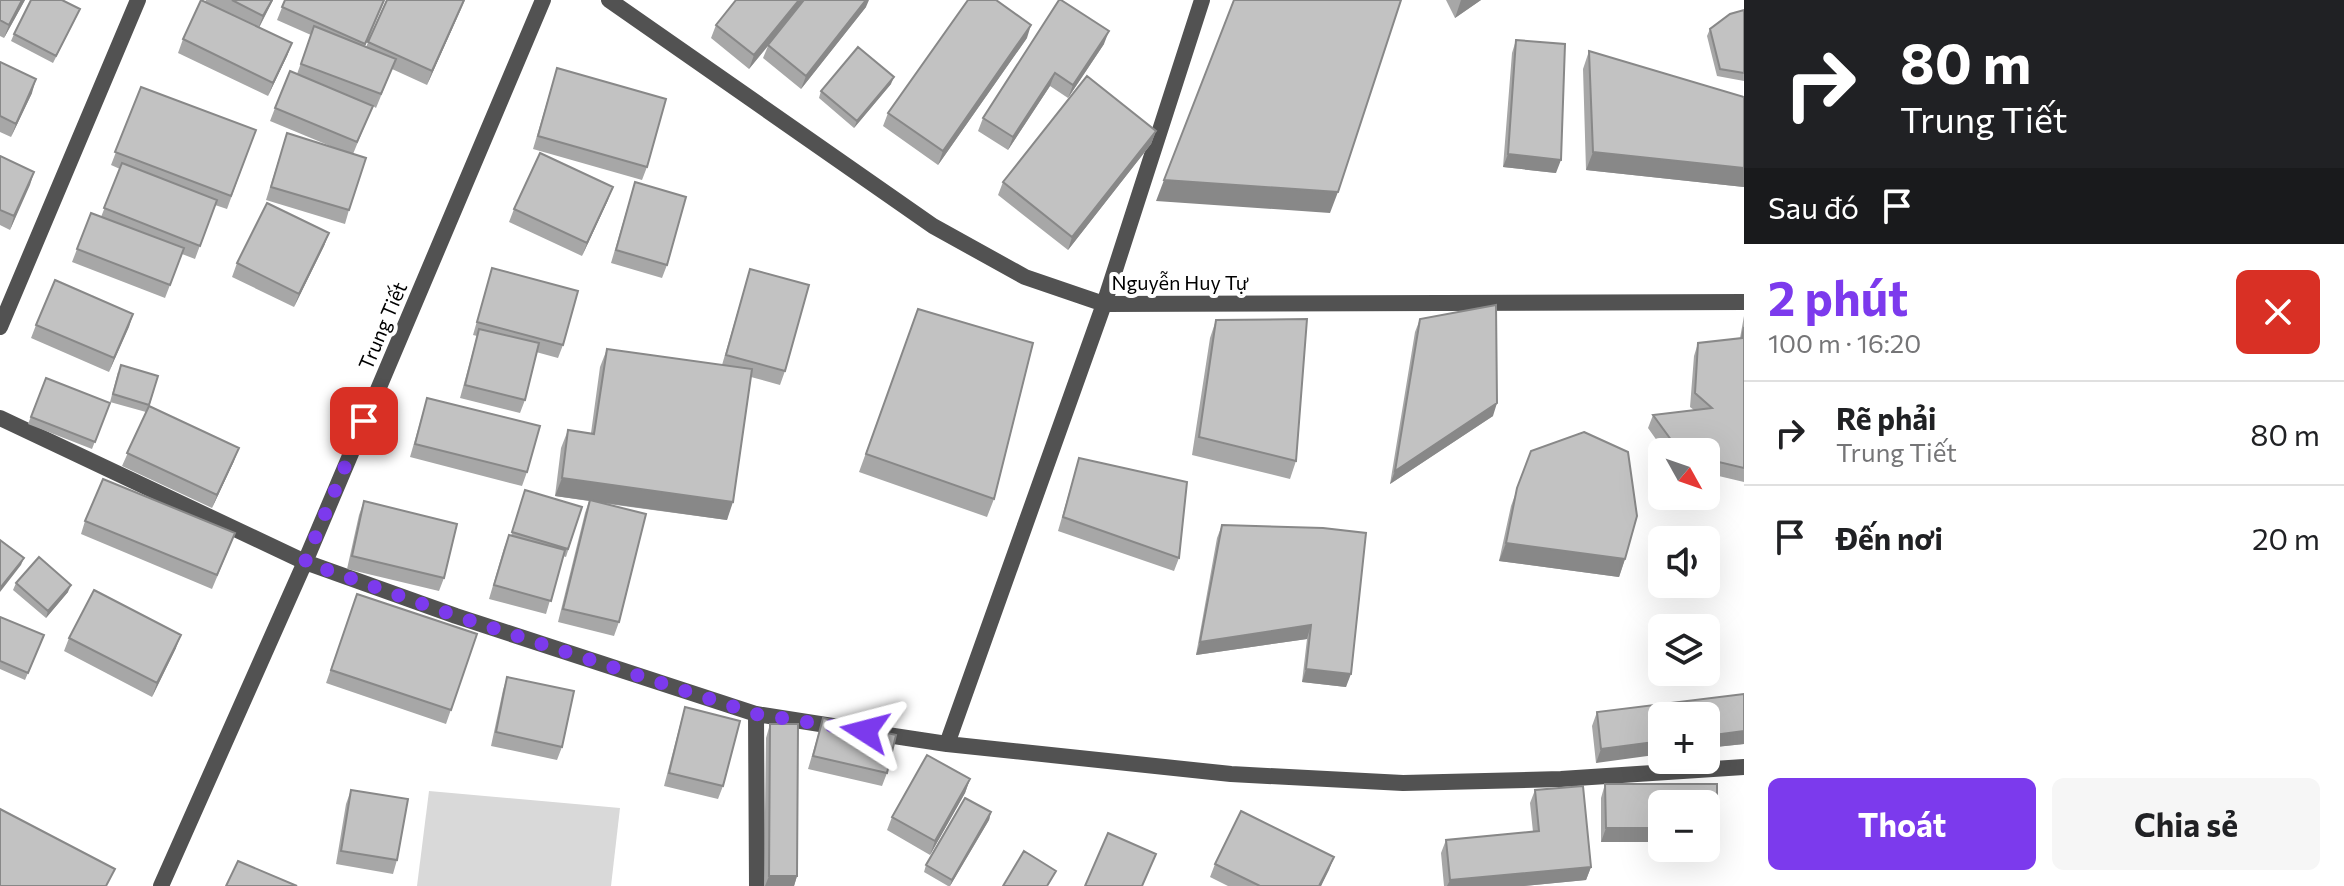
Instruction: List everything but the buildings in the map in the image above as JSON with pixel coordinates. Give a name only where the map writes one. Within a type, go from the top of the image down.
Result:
[{"type":"street","points":[[0,327],[138,0]]},
{"type":"street","name":"Trung Tiết","points":[[161,886],[305,562],[543,0]]},
{"type":"street","name":"Nguyễn Huy Tự","points":[[609,0],[933,226],[1025,277],[1104,304],[1744,302]]},
{"type":"street","points":[[947,744],[1104,304],[1202,0]]},
{"type":"street","points":[[0,418],[305,562],[456,616],[756,714],[947,744],[1231,774],[1403,783],[1561,779],[1744,767]]},
{"type":"street","points":[[756,714],[757,886]]},
{"type":"shaded area","points":[[429,791],[620,808],[611,886],[417,886]]},
{"type":"route","points":[[364,421],[305,562],[456,616],[756,714],[865,731]]}]
